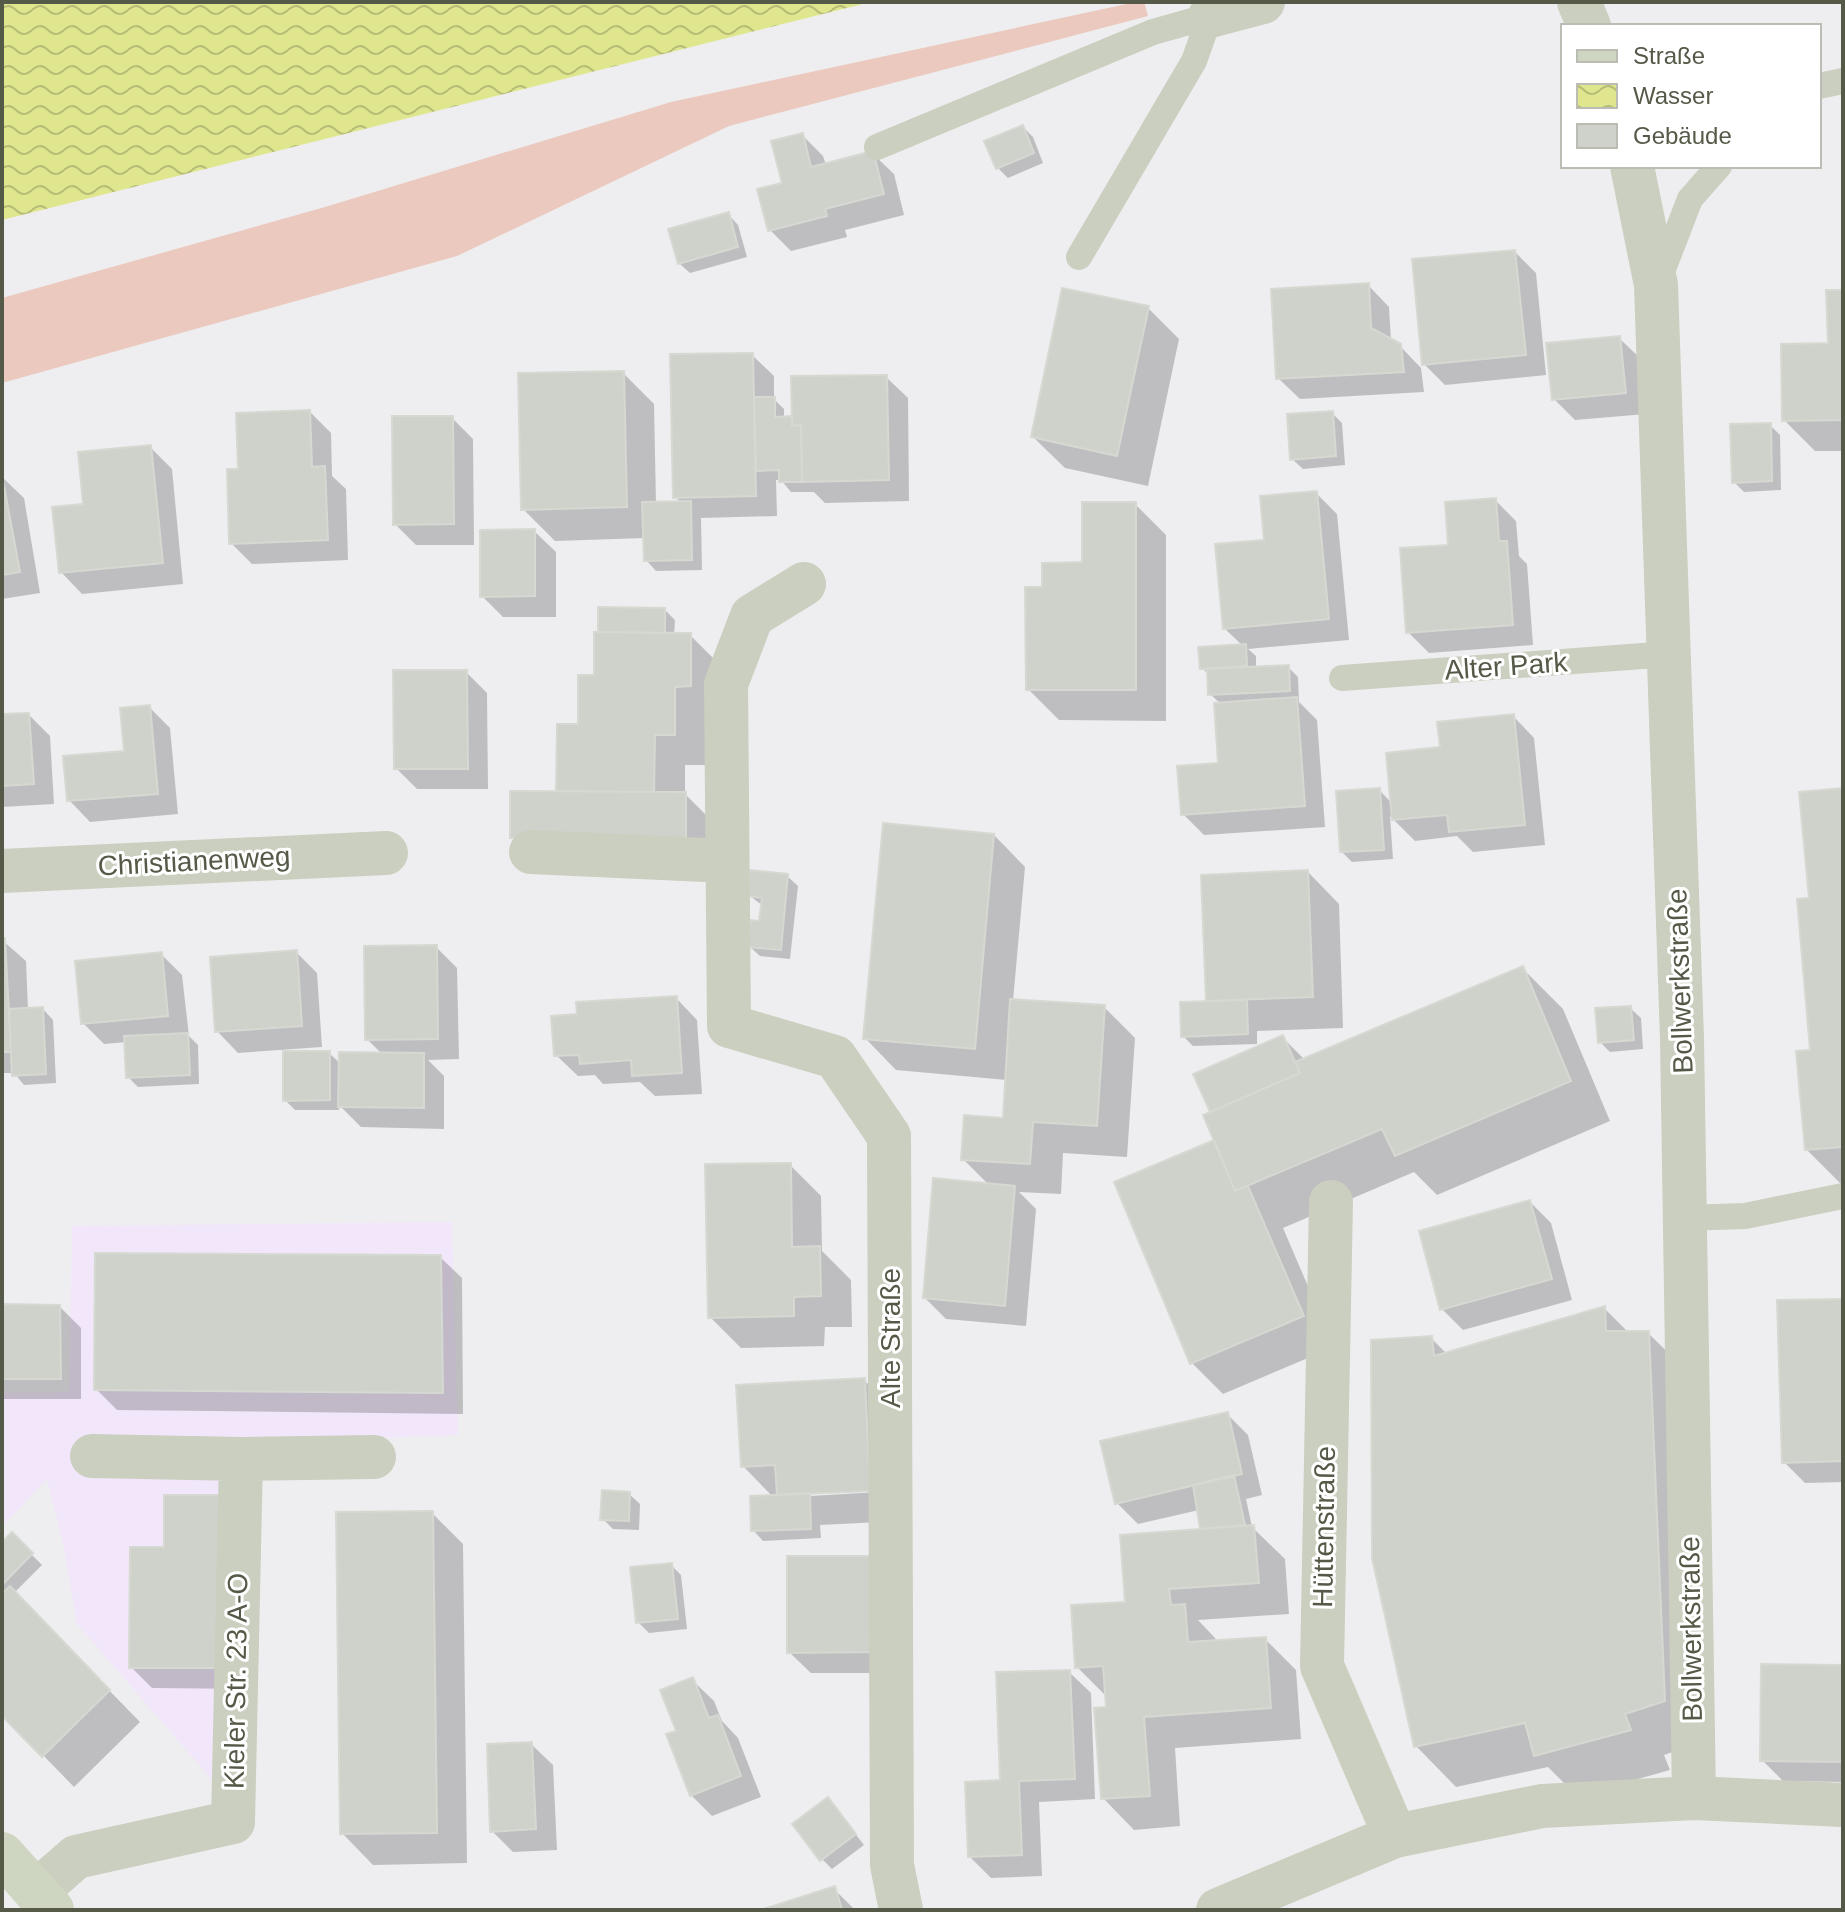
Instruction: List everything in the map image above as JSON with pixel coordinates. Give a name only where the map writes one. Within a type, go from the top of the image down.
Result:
[{"type":"main road","points":[[2,1854],[44,1901]]},
{"type":"street","points":[[1210,16],[1263,2]]},
{"type":"street","points":[[1579,2],[1588,24]]},
{"type":"street","name":"Bollwerkstraße","points":[[1632,168],[1656,285],[1670,654],[1685,1218],[1694,1798]]},
{"type":"street","name":"Alte Straße","points":[[804,584],[752,616],[726,684],[729,1026],[835,1057],[889,1136],[892,1865],[901,1910]]},
{"type":"street","points":[[531,852],[727,861]]},
{"type":"street","name":"Christianenweg","points":[[2,871],[386,853]]},
{"type":"street","name":"Hüttenstraße","points":[[1331,1202],[1322,1666],[1395,1836]]},
{"type":"street","points":[[92,1456],[241,1459],[374,1457]]},
{"type":"street","name":"Kieler Str. 23 A-O","points":[[44,1901],[76,1857],[233,1822],[241,1459]]},
{"type":"street","points":[[1218,1910],[1395,1836],[1542,1806],[1694,1798],[1843,1805]]},
{"type":"lane","points":[[877,147],[1153,32],[1210,16]]},
{"type":"lane","points":[[1079,257],[1194,61],[1210,16]]},
{"type":"lane","points":[[1821,86],[1843,81]]},
{"type":"lane","points":[[1656,285],[1690,199],[1717,168]]},
{"type":"lane","name":"Alter Park","points":[[1342,678],[1670,654]]},
{"type":"lane","points":[[1685,1218],[1745,1216],[1843,1196]]},
{"type":"shaded area","points":[[1144,2],[1148,16],[729,126],[457,256],[2,383],[2,298],[325,207],[671,102]]},
{"type":"shaded area","points":[[452,1222],[458,1435],[231,1443],[219,1788],[77,1624],[62,1538],[47,1479],[2,1527],[2,1393],[69,1392],[72,1226]]},
{"type":"water","points":[[2,2],[871,2],[2,220]]},
{"type":"building","points":[[1023,125],[1034,153],[996,169],[984,141]]},
{"type":"building","points":[[803,133],[811,167],[873,151],[884,194],[825,209],[827,216],[768,231],[757,189],[782,183],[771,141]]},
{"type":"building","points":[[729,212],[738,247],[678,264],[668,229]]},
{"type":"building","points":[[1515,250],[1526,355],[1422,365],[1412,259]]},
{"type":"building","points":[[1369,283],[1371,328],[1401,344],[1404,372],[1276,379],[1271,289]]},
{"type":"building","points":[[1062,288],[1149,306],[1117,456],[1031,437]]},
{"type":"building","points":[[1826,290],[1843,290],[1843,420],[1782,421],[1781,344],[1828,343]]},
{"type":"building","points":[[1620,336],[1626,393],[1552,400],[1546,343]]},
{"type":"building","points":[[753,353],[756,496],[673,498],[670,354]]},
{"type":"building","points":[[624,371],[627,507],[521,510],[518,373]]},
{"type":"building","points":[[887,375],[889,480],[802,482],[801,425],[792,426],[791,376]]},
{"type":"building","points":[[754,397],[775,397],[775,417],[792,416],[792,426],[801,425],[802,482],[779,482],[779,470],[756,471]]},
{"type":"building","points":[[310,410],[312,467],[325,466],[328,540],[229,544],[227,469],[238,469],[236,413]]},
{"type":"building","points":[[1333,411],[1336,456],[1290,460],[1287,414]]},
{"type":"building","points":[[392,416],[453,416],[454,524],[393,525]]},
{"type":"building","points":[[1771,423],[1772,481],[1732,483],[1730,424]]},
{"type":"building","points":[[151,445],[163,563],[59,573],[52,507],[83,504],[78,452]]},
{"type":"building","points":[[2,475],[20,572],[2,575]]},
{"type":"building","points":[[1317,491],[1329,619],[1223,629],[1215,544],[1264,540],[1260,496]]},
{"type":"building","points":[[1496,498],[1499,541],[1507,541],[1513,625],[1406,633],[1400,548],[1448,545],[1445,502]]},
{"type":"building","points":[[691,501],[692,560],[644,561],[642,502]]},
{"type":"building","points":[[1082,502],[1136,502],[1136,690],[1026,690],[1025,587],[1042,587],[1042,563],[1082,562]]},
{"type":"building","points":[[535,529],[535,596],[480,597],[480,530]]},
{"type":"building","points":[[598,607],[665,608],[665,633],[598,632]]},
{"type":"building","points":[[594,632],[691,633],[691,686],[675,687],[675,735],[655,735],[654,792],[556,791],[557,724],[578,724],[578,675],[594,675]]},
{"type":"building","points":[[1246,644],[1247,666],[1200,669],[1198,647]]},
{"type":"building","points":[[1289,665],[1290,691],[1208,695],[1207,669]]},
{"type":"building","points":[[393,670],[467,670],[468,769],[394,769]]},
{"type":"building","points":[[1297,697],[1305,806],[1181,815],[1177,766],[1218,763],[1214,703]]},
{"type":"building","points":[[150,705],[158,794],[67,801],[63,756],[124,751],[120,708]]},
{"type":"building","points":[[29,713],[34,784],[2,786],[2,714]]},
{"type":"building","points":[[1514,714],[1525,825],[1449,832],[1447,815],[1392,820],[1386,753],[1440,747],[1437,722]]},
{"type":"building","points":[[1380,788],[1384,850],[1340,852],[1336,791]]},
{"type":"building","points":[[1843,788],[1843,1147],[1805,1150],[1796,1051],[1810,1050],[1797,899],[1809,898],[1799,792]]},
{"type":"building","points":[[510,791],[686,792],[686,840],[510,838]]},
{"type":"building","points":[[883,823],[994,834],[975,1049],[863,1039]]},
{"type":"building","points":[[750,870],[788,874],[781,950],[747,947],[750,920],[759,921],[762,898],[747,896]]},
{"type":"building","points":[[1308,870],[1313,997],[1206,1001],[1201,875]]},
{"type":"building","points":[[2,938],[5,938],[11,1052],[2,1052]]},
{"type":"building","points":[[437,945],[438,1039],[365,1040],[364,946]]},
{"type":"building","points":[[297,950],[302,1026],[215,1032],[210,957]]},
{"type":"building","points":[[162,952],[168,1016],[81,1024],[75,961]]},
{"type":"building","points":[[1523,966],[1571,1081],[1395,1156],[1382,1129],[1235,1191],[1203,1115],[1300,1073],[1295,1062]]},
{"type":"building","points":[[677,996],[682,1073],[632,1076],[631,1060],[580,1064],[579,1055],[554,1056],[551,1016],[577,1014],[576,1002]]},
{"type":"building","points":[[1010,999],[1105,1005],[1097,1126],[1033,1122],[1030,1164],[961,1160],[964,1115],[1003,1118]]},
{"type":"building","points":[[1247,1000],[1248,1034],[1181,1037],[1180,1002]]},
{"type":"building","points":[[1631,1006],[1634,1040],[1598,1043],[1595,1008]]},
{"type":"building","points":[[43,1007],[46,1074],[12,1076],[9,1009]]},
{"type":"building","points":[[188,1033],[190,1075],[126,1078],[124,1036]]},
{"type":"building","points":[[1283,1035],[1300,1073],[1210,1112],[1193,1074]]},
{"type":"building","points":[[283,1051],[330,1051],[330,1100],[283,1101]]},
{"type":"building","points":[[339,1052],[424,1053],[424,1108],[338,1107]]},
{"type":"building","points":[[1214,1140],[1235,1191],[1248,1186],[1304,1316],[1190,1364],[1114,1182]]},
{"type":"building","points":[[791,1163],[792,1247],[820,1246],[821,1296],[794,1297],[794,1316],[708,1318],[705,1164]]},
{"type":"building","points":[[933,1178],[1015,1186],[1005,1306],[923,1298]]},
{"type":"building","points":[[1530,1200],[1552,1279],[1440,1310],[1419,1231]]},
{"type":"building","points":[[95,1253],[441,1255],[443,1393],[94,1390]]},
{"type":"building","points":[[1843,1299],[1843,1461],[1782,1463],[1777,1300]]},
{"type":"building","points":[[2,1304],[60,1305],[61,1379],[2,1379]]},
{"type":"building","points":[[1605,1306],[1606,1331],[1649,1331],[1665,1701],[1625,1714],[1631,1730],[1534,1756],[1525,1723],[1414,1747],[1372,1558],[1371,1340],[1432,1336],[1434,1356]]},
{"type":"building","points":[[865,1378],[870,1491],[777,1495],[775,1465],[741,1467],[736,1385]]},
{"type":"building","points":[[1228,1412],[1242,1474],[1115,1504],[1100,1441]]},
{"type":"building","points":[[1234,1475],[1245,1525],[1200,1529],[1193,1485]]},
{"type":"building","points":[[602,1490],[630,1492],[629,1521],[600,1520]]},
{"type":"building","points":[[810,1493],[811,1529],[751,1531],[750,1496]]},
{"type":"building","points":[[164,1495],[229,1495],[229,1668],[129,1668],[130,1547],[164,1547]]},
{"type":"building","points":[[433,1511],[437,1833],[340,1834],[336,1512]]},
{"type":"building","points":[[1254,1525],[1259,1583],[1169,1589],[1171,1605],[1185,1604],[1188,1642],[1266,1637],[1271,1708],[1144,1717],[1150,1796],[1101,1799],[1094,1708],[1106,1707],[1103,1666],[1075,1668],[1071,1605],[1125,1602],[1120,1535]]},
{"type":"building","points":[[12,1532],[33,1553],[2,1585],[2,1542]]},
{"type":"building","points":[[787,1556],[872,1556],[873,1652],[787,1653]]},
{"type":"building","points":[[672,1563],[678,1619],[636,1623],[630,1567]]},
{"type":"building","points":[[10,1586],[110,1690],[42,1757],[2,1716],[2,1594]]},
{"type":"building","points":[[1761,1664],[1843,1665],[1843,1762],[1760,1761]]},
{"type":"building","points":[[1070,1670],[1075,1779],[1019,1781],[1022,1855],[968,1857],[965,1782],[1000,1780],[996,1672]]},
{"type":"building","points":[[693,1677],[709,1718],[718,1715],[741,1776],[690,1796],[666,1734],[676,1731],[660,1690]]},
{"type":"building","points":[[532,1742],[536,1829],[490,1832],[487,1744]]},
{"type":"building","points":[[828,1797],[856,1834],[820,1861],[792,1824]]},
{"type":"building","points":[[835,1886],[842,1910],[761,1910]]}]
